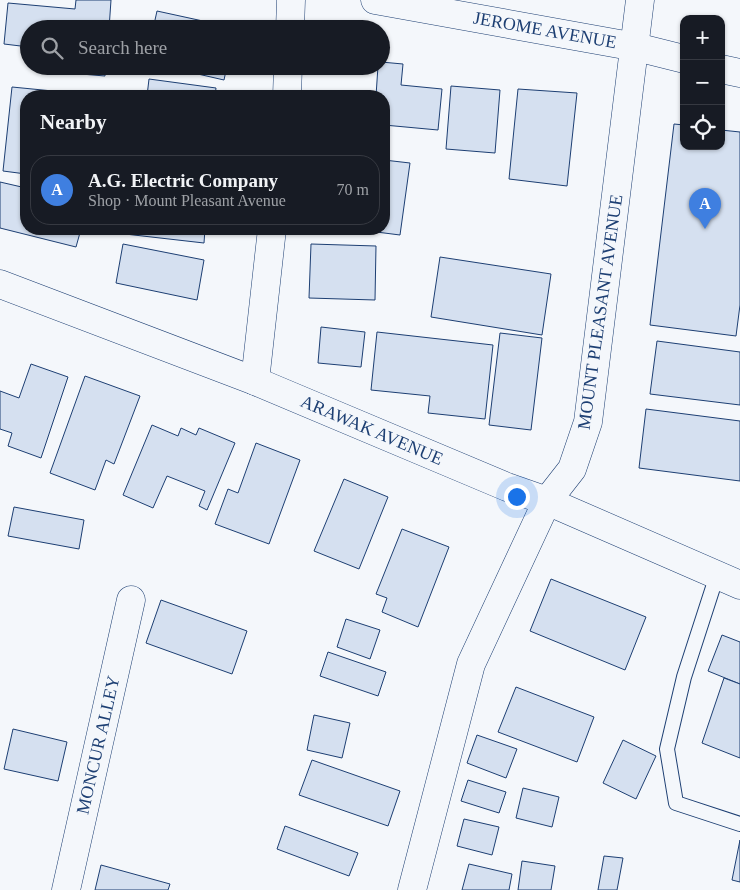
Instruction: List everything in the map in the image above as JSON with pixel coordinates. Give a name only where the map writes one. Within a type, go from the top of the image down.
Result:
[{"type":"street","points":[[290,20],[291,0]]},
{"type":"street","name":"JEROME AVENUE","points":[[375,0],[636,47],[680,58]]},
{"type":"street","name":"MOUNT PLEASANT AVENUE","points":[[412,890],[471,664],[547,501],[572,469],[588,422],[636,47],[640,0]]},
{"type":"street","points":[[725,69],[740,73]]},
{"type":"street","points":[[287,90],[288,75]]},
{"type":"street","points":[[255,381],[271,235]]},
{"type":"street","name":"ARAWAK AVENUE","points":[[0,284],[255,381],[507,487],[547,501],[729,580]]},
{"type":"street","name":"MONCUR ALLEY","points":[[66,890],[131,600]]},
{"type":"lane","points":[[729,580],[684,678],[667,750],[676,803],[740,824]]},
{"type":"building","points":[[76,0],[111,0],[110,20],[20,20],[20,46],[4,44],[8,3],[75,9]]},
{"type":"building","points":[[157,11],[198,20],[155,20]]},
{"type":"building","points":[[390,63],[403,64],[401,85],[442,89],[438,130],[390,126],[390,90],[376,90],[377,75],[390,75]]},
{"type":"building","points":[[202,75],[225,75],[224,80]]},
{"type":"building","points":[[149,79],[216,88],[216,90],[148,90]]},
{"type":"building","points":[[451,86],[500,90],[495,153],[446,149]]},
{"type":"building","points":[[12,87],[43,90],[20,90],[20,173],[3,171]]},
{"type":"building","points":[[518,89],[577,93],[567,186],[509,179]]},
{"type":"building","points":[[674,124],[680,125],[680,150],[725,150],[725,130],[740,132],[740,305],[736,336],[650,325]]},
{"type":"building","points":[[390,161],[410,163],[400,235],[390,234]]},
{"type":"building","points":[[0,182],[20,187],[20,233],[0,228]]},
{"type":"building","points":[[28,235],[79,235],[76,247]]},
{"type":"building","points":[[134,235],[205,235],[204,243]]},
{"type":"building","points":[[123,244],[204,260],[197,300],[116,283]]},
{"type":"building","points":[[311,244],[376,246],[375,300],[309,298]]},
{"type":"building","points":[[440,257],[551,274],[542,335],[431,317]]},
{"type":"building","points":[[321,327],[365,332],[361,367],[318,363]]},
{"type":"building","points":[[377,332],[493,345],[485,419],[428,413],[430,396],[371,390]]},
{"type":"building","points":[[500,333],[542,338],[531,430],[489,425]]},
{"type":"building","points":[[657,341],[740,352],[740,405],[650,394]]},
{"type":"building","points":[[31,364],[68,377],[41,458],[8,446],[12,433],[0,429],[0,391],[19,398]]},
{"type":"building","points":[[85,376],[140,396],[114,464],[106,460],[95,490],[50,473]]},
{"type":"building","points":[[646,409],[740,421],[740,481],[639,468]]},
{"type":"building","points":[[152,425],[178,436],[181,428],[196,435],[199,428],[235,443],[207,510],[199,506],[205,491],[167,476],[153,508],[123,495]]},
{"type":"building","points":[[256,443],[300,460],[269,544],[215,524],[228,489],[238,493]]},
{"type":"building","points":[[344,479],[388,497],[359,569],[314,551]]},
{"type":"building","points":[[14,507],[84,520],[79,549],[8,536]]},
{"type":"building","points":[[402,529],[449,547],[418,627],[382,612],[387,598],[376,594]]},
{"type":"building","points":[[551,579],[646,617],[625,670],[530,631]]},
{"type":"building","points":[[161,600],[247,631],[232,674],[146,643]]},
{"type":"building","points":[[346,619],[380,630],[370,659],[337,647]]},
{"type":"building","points":[[722,635],[740,642],[740,684],[708,671]]},
{"type":"building","points":[[328,652],[386,672],[378,696],[320,676]]},
{"type":"building","points":[[724,678],[740,684],[740,758],[702,743]]},
{"type":"building","points":[[516,687],[594,717],[577,762],[498,732]]},
{"type":"building","points":[[314,715],[350,723],[342,758],[307,750]]},
{"type":"building","points":[[13,729],[67,742],[58,781],[4,769]]},
{"type":"building","points":[[477,735],[517,749],[506,778],[467,763]]},
{"type":"building","points":[[623,740],[656,756],[636,799],[603,783]]},
{"type":"building","points":[[312,760],[400,791],[388,826],[299,795]]},
{"type":"building","points":[[468,780],[506,792],[499,813],[461,801]]},
{"type":"building","points":[[523,788],[559,797],[552,827],[516,818]]},
{"type":"building","points":[[464,819],[499,827],[492,855],[457,846]]},
{"type":"building","points":[[285,826],[358,853],[349,876],[277,849]]},
{"type":"building","points":[[740,840],[740,882],[732,880]]},
{"type":"building","points":[[604,856],[623,858],[617,890],[598,890]]},
{"type":"building","points":[[522,861],[555,866],[551,890],[518,890]]},
{"type":"building","points":[[469,864],[512,874],[509,890],[462,890]]},
{"type":"building","points":[[101,865],[170,884],[168,890],[95,890]]},
{"type":"place","name":"A.G. Electric Company","points":[[705,229]]}]
